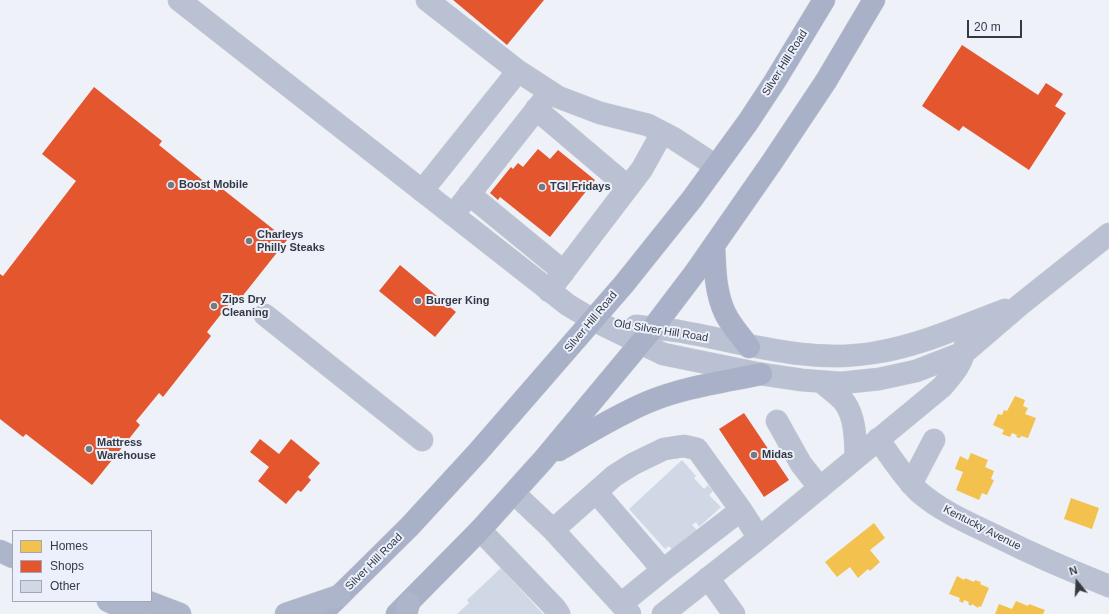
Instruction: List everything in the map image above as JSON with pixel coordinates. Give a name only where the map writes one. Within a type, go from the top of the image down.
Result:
[{"type":"highway","points":[[0,551],[12,557]]},
{"type":"highway","points":[[286,614],[340,596]]},
{"type":"highway","points":[[110,602],[137,614]]},
{"type":"highway","points":[[149,602],[180,614]]},
{"type":"main road","name":"Silver Hill Road","points":[[321,614],[410,526],[454,478],[593,320],[634,271],[716,166],[775,81],[824,0]]},
{"type":"main road","points":[[404,610],[514,493],[647,335],[714,246],[768,168],[826,80],[874,0]]},
{"type":"main road","points":[[714,246],[716,280],[722,305],[731,323],[749,346]]},
{"type":"main road","points":[[544,458],[605,423],[649,402],[686,390],[761,374]]},
{"type":"street","points":[[179,0],[568,305],[593,320]]},
{"type":"street","points":[[427,0],[518,71],[558,97],[600,112],[648,125],[673,138],[716,166]]},
{"type":"street","points":[[422,191],[518,71]]},
{"type":"street","points":[[453,215],[550,92]]},
{"type":"street","points":[[536,109],[628,187]]},
{"type":"street","points":[[550,291],[642,169],[662,133]]},
{"type":"street","points":[[469,194],[564,272]]},
{"type":"street","name":"Old Silver Hill Road","points":[[647,335],[663,354],[761,374],[841,383],[896,375],[921,369],[965,352],[1021,304],[1109,234]]},
{"type":"street","name":"Old Silver Hill Road","points":[[593,320],[647,335],[678,331],[793,354],[814,356],[853,355],[872,354],[924,342],[1021,304]]},
{"type":"street","points":[[265,315],[422,440]]},
{"type":"street","name":"Old Silver Hill Road","points":[[663,614],[759,538],[942,387],[956,370],[965,352],[965,325]]},
{"type":"street","points":[[822,382],[839,397],[849,410],[854,427],[856,458]]},
{"type":"street","points":[[777,421],[801,464],[820,488]]},
{"type":"street","name":"Kentucky Avenue","points":[[878,440],[911,484],[938,506],[959,519],[1025,550],[1109,586]]},
{"type":"street","points":[[911,484],[934,440]]},
{"type":"street","points":[[553,530],[614,476],[633,464],[664,449],[684,446],[697,449],[741,510],[759,538]]},
{"type":"street","points":[[596,492],[663,570]]},
{"type":"street","points":[[514,493],[553,530],[625,609],[663,570],[741,510]]},
{"type":"street","points":[[480,530],[559,614]]},
{"type":"street","points":[[708,578],[734,614]]},
{"type":"building: Homes","points":[[1015,396],[1025,400],[1023,406],[1028,408],[1025,414],[1036,418],[1028,438],[1021,436],[1020,438],[1016,437],[1017,435],[1012,433],[1010,437],[1002,434],[1004,430],[993,425],[998,414],[1002,415],[1004,410],[1007,411]]},
{"type":"building: Homes","points":[[971,453],[988,460],[985,467],[994,471],[991,479],[994,480],[987,495],[982,493],[979,500],[956,490],[963,472],[955,469],[960,456],[968,460]]},
{"type":"building: Homes","points":[[1071,498],[1099,508],[1092,529],[1064,519]]},
{"type":"building: Homes","points":[[874,523],[885,538],[870,550],[880,562],[870,571],[868,569],[858,578],[850,567],[837,577],[825,562]]},
{"type":"building: Homes","points":[[957,576],[964,580],[965,578],[974,582],[975,580],[981,582],[980,584],[989,588],[981,607],[979,606],[978,608],[972,604],[971,606],[968,604],[969,602],[964,600],[963,603],[959,601],[960,598],[949,594]]},
{"type":"building: Homes","points":[[1016,601],[1028,606],[1029,604],[1045,610],[1043,614],[995,614],[999,604],[1012,609]]},
{"type":"building: Shops","points":[[453,0],[544,0],[507,45]]},
{"type":"building: Shops","points":[[962,45],[1038,95],[1046,83],[1063,94],[1055,106],[1066,113],[1029,170],[963,126],[959,131],[922,106]]},
{"type":"building: Shops","points":[[94,87],[162,141],[159,145],[217,192],[220,187],[287,240],[233,308],[229,304],[207,332],[211,336],[163,397],[159,393],[136,421],[140,425],[92,485],[26,434],[23,437],[0,419],[0,274],[3,276],[76,181],[42,154]]},
{"type":"building: Shops","name":"TGI Fridays","points":[[538,149],[550,159],[558,150],[595,180],[550,237],[500,197],[498,200],[490,193],[511,167],[513,169],[518,163],[523,167]]},
{"type":"building: Shops","name":"Burger King","points":[[400,265],[456,312],[435,337],[379,291]]},
{"type":"building: Shops","name":"Midas","points":[[744,413],[789,480],[764,497],[719,429]]},
{"type":"building: Shops","points":[[260,439],[279,454],[291,439],[320,463],[308,477],[311,480],[301,492],[298,490],[286,504],[258,481],[269,467],[250,452]]},
{"type":"building: Other","points":[[682,460],[696,476],[694,478],[704,489],[708,485],[713,491],[709,495],[721,507],[699,527],[696,522],[692,525],[699,532],[675,553],[669,546],[665,549],[629,509]]},
{"type":"building: Other","points":[[501,568],[543,614],[457,614],[469,603],[467,600]]},
{"type":"place","name":"Boost Mobile","points":[[171,185]]},
{"type":"place","name":"TGI Fridays","points":[[542,187]]},
{"type":"place","name":"Charleys Philly Steaks","points":[[249,241]]},
{"type":"place","name":"Burger King","points":[[418,301]]},
{"type":"place","name":"Zips Dry Cleaning","points":[[214,306]]},
{"type":"place","name":"Mattress Warehouse","points":[[89,449]]},
{"type":"place","name":"Midas","points":[[754,455]]}]
